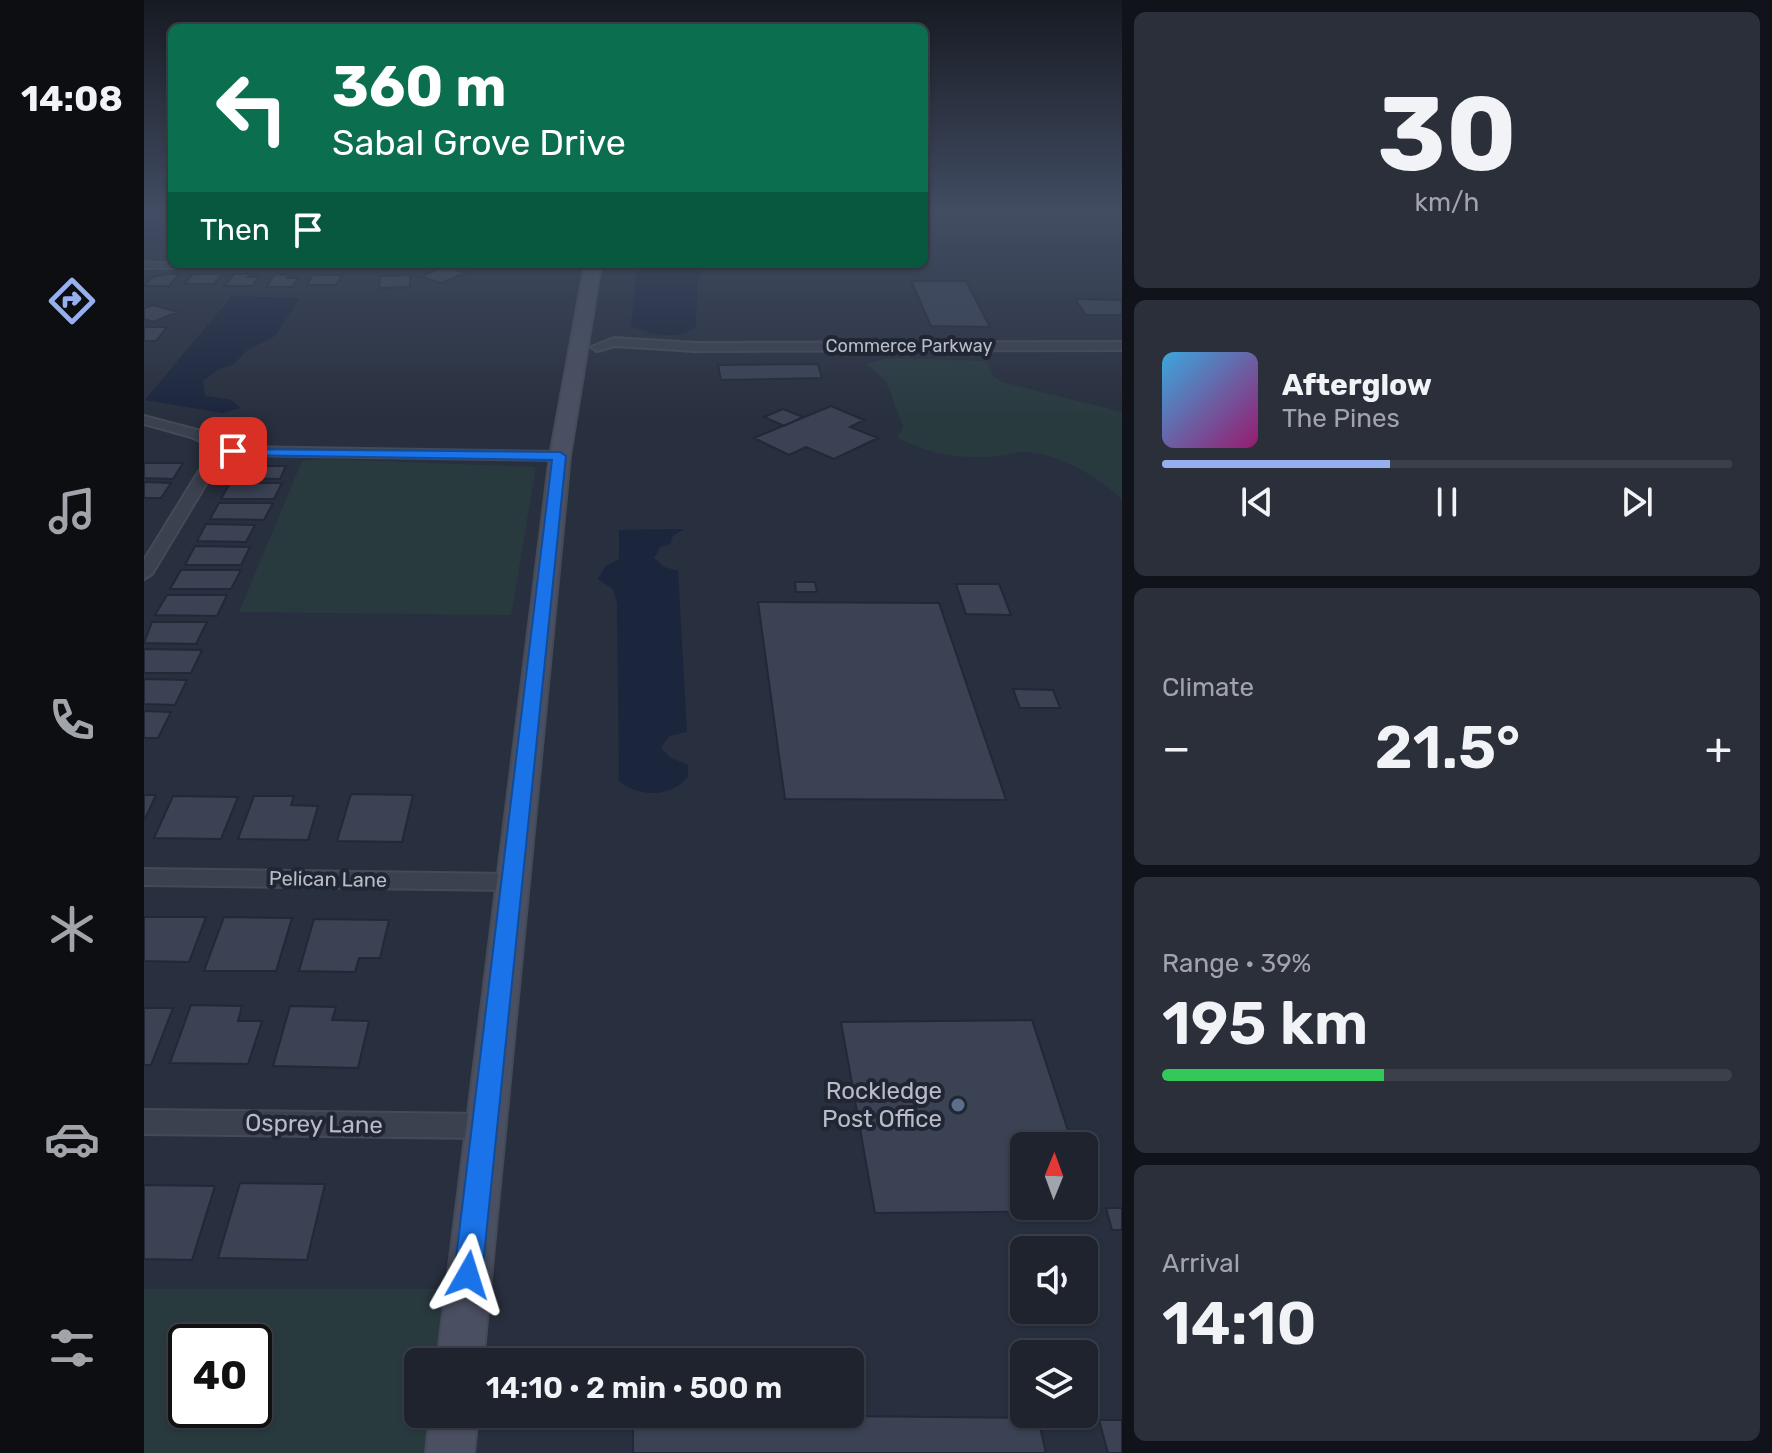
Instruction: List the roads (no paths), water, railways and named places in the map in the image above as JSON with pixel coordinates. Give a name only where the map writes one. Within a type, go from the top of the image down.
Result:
[{"type":"street","points":[[461,1348],[483,1126],[560,456],[589,346],[592,283]]},
{"type":"street","name":"Commerce Parkway","points":[[589,346],[612,351],[695,347],[1122,346]]},
{"type":"street","points":[[144,420],[196,434],[233,451],[560,456]]},
{"type":"street","points":[[144,574],[206,471],[233,451]]},
{"type":"street","name":"Pelican Lane","points":[[144,877],[513,882]]},
{"type":"street","name":"Osprey Lane","points":[[144,1122],[483,1126]]},
{"type":"street","points":[[450,1453],[453,1428]]},
{"type":"water","points":[[635,283],[698,283],[696,326],[690,331],[674,335],[655,334],[631,326]]},
{"type":"water","points":[[232,296],[300,298],[275,336],[246,351],[233,365],[219,369],[203,381],[205,396],[231,400],[240,408],[223,413],[145,400]]},
{"type":"water","points":[[684,529],[673,536],[670,544],[660,547],[654,558],[664,567],[678,571],[687,732],[669,736],[661,748],[671,758],[688,765],[688,777],[664,792],[646,792],[627,787],[619,781],[617,603],[613,589],[598,579],[605,567],[619,559],[619,530]]},
{"type":"place","name":"Rockledge Post Office","points":[[958,1105]]}]
